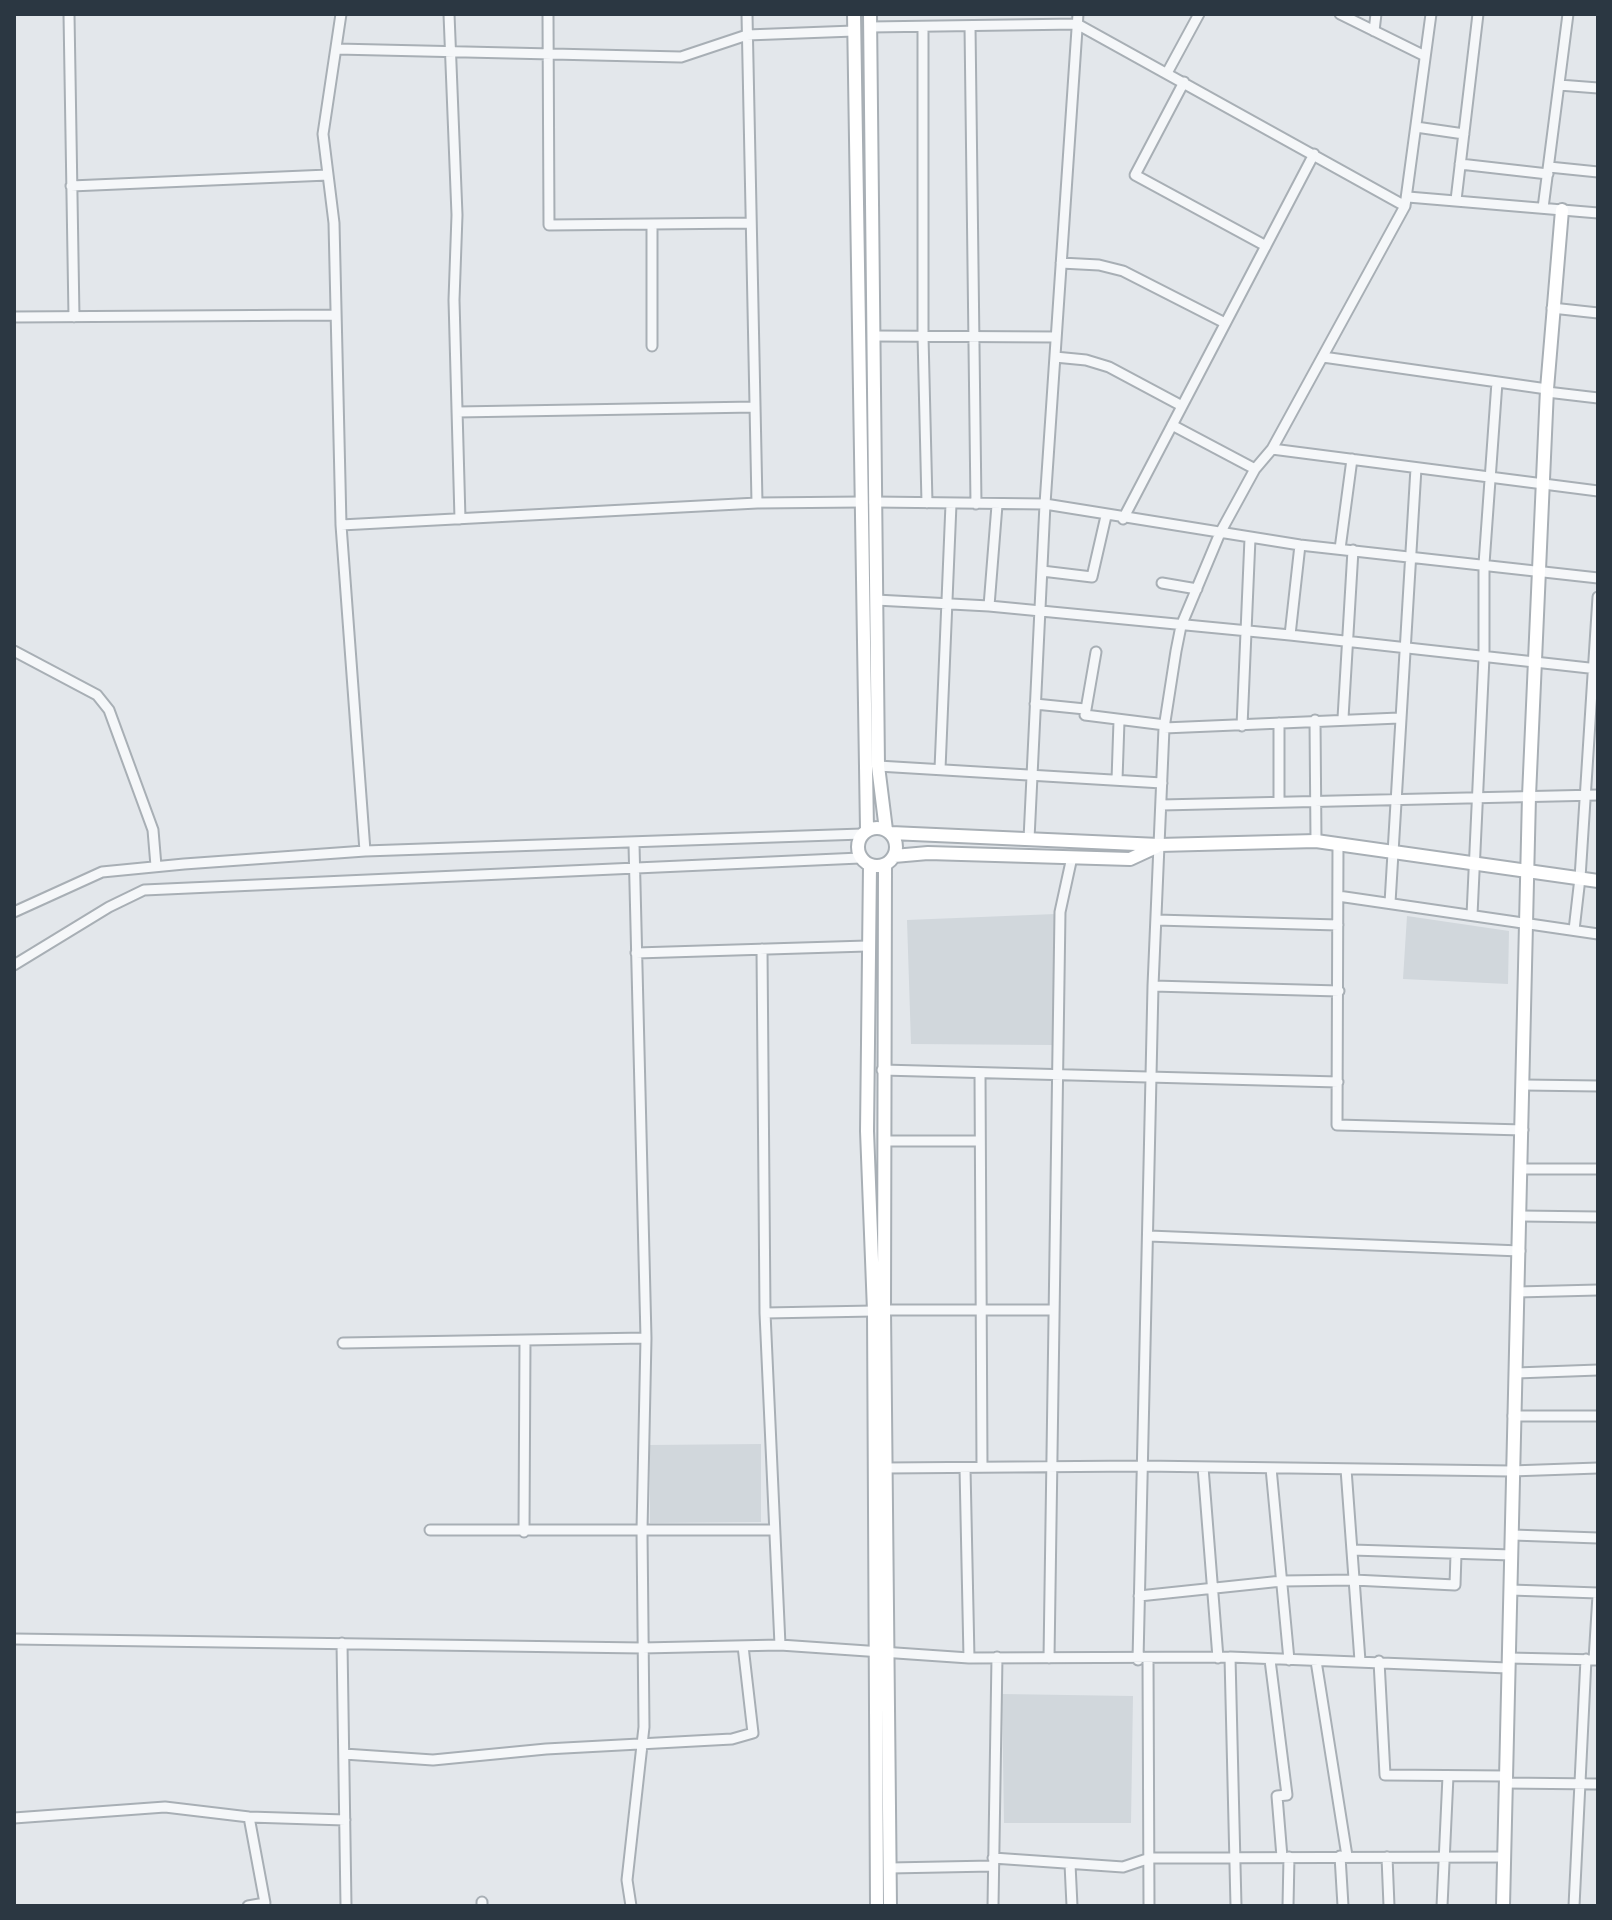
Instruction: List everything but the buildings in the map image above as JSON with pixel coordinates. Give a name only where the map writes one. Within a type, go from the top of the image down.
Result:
[{"type":"street","points":[[69,14],[74,317]]},
{"type":"street","points":[[341,14],[323,134],[334,223],[341,525],[365,851]]},
{"type":"street","points":[[449,14],[457,215],[454,300],[460,519]]},
{"type":"street","points":[[548,14],[549,225],[751,223]]},
{"type":"street","points":[[747,14],[757,503]]},
{"type":"street","points":[[854,14],[868,502],[876,600],[878,766],[888,832],[896,844],[890,860],[882,1070],[884,1141],[873,1650],[877,1906]]},
{"type":"street","points":[[1167,73],[1199,14]]},
{"type":"street","points":[[1340,14],[1425,56]]},
{"type":"street","points":[[1374,31],[1376,14]]},
{"type":"street","points":[[1149,1906],[1150,1858],[1139,1596],[1150,1078],[1165,726],[1181,626],[1220,533],[1255,469],[1272,449],[1407,202],[1431,14]]},
{"type":"street","points":[[1456,200],[1478,14]]},
{"type":"street","points":[[1543,208],[1568,14]]},
{"type":"street","points":[[1029,839],[1045,504],[1078,19]]},
{"type":"street","points":[[890,1906],[885,1468],[879,1310],[867,1131],[865,862],[857,846],[864,832],[873,336],[870,21],[923,27],[1078,19],[1167,73],[1407,202],[1456,200],[1598,213]]},
{"type":"street","points":[[970,26],[976,504]]},
{"type":"street","points":[[923,27],[923,336],[927,503]]},
{"type":"street","points":[[337,49],[681,57],[747,35],[854,31]]},
{"type":"street","points":[[1184,82],[1135,175],[1266,246]]},
{"type":"street","points":[[1559,85],[1598,88]]},
{"type":"street","points":[[1416,127],[1464,134]]},
{"type":"street","points":[[1123,519],[1314,154]]},
{"type":"street","points":[[1460,164],[1598,172]]},
{"type":"street","points":[[71,186],[328,175]]},
{"type":"street","points":[[1503,1906],[1529,796],[1547,391],[1562,210]]},
{"type":"street","points":[[652,224],[652,346]]},
{"type":"street","points":[[1061,263],[1099,265],[1123,271],[1225,323]]},
{"type":"street","points":[[1552,308],[1598,313]]},
{"type":"street","points":[[14,317],[334,315]]},
{"type":"street","points":[[873,336],[1056,337]]},
{"type":"street","points":[[1055,357],[1086,360],[1109,367],[1182,406]]},
{"type":"street","points":[[1323,357],[1598,398]]},
{"type":"street","points":[[1472,915],[1484,657],[1484,564],[1493,479],[1497,382]]},
{"type":"street","points":[[457,412],[755,407]]},
{"type":"street","points":[[1172,425],[1255,469]]},
{"type":"street","points":[[1272,449],[1598,491]]},
{"type":"street","points":[[1340,549],[1352,459]]},
{"type":"street","points":[[1390,903],[1408,557],[1416,468]]},
{"type":"street","points":[[341,525],[757,503],[1045,504],[1123,519],[1300,545],[1598,578]]},
{"type":"street","points":[[940,769],[951,504]]},
{"type":"street","points":[[989,606],[997,505]]},
{"type":"street","points":[[1042,571],[1092,577],[1106,516]]},
{"type":"street","points":[[1242,726],[1250,538]]},
{"type":"street","points":[[1290,635],[1300,545]]},
{"type":"street","points":[[1343,718],[1353,550]]},
{"type":"street","points":[[1162,583],[1197,589]]},
{"type":"street","points":[[1574,930],[1598,597]]},
{"type":"street","points":[[876,600],[989,606],[1595,668]]},
{"type":"street","points":[[14,651],[97,695],[109,710],[153,830],[156,866]]},
{"type":"street","points":[[1096,652],[1085,715],[1165,726],[1242,726],[1343,718],[1399,718]]},
{"type":"street","points":[[1035,704],[1085,709]]},
{"type":"street","points":[[1315,720],[1316,841]]},
{"type":"street","points":[[1117,780],[1119,721]]},
{"type":"street","points":[[1279,723],[1279,802]]},
{"type":"street","points":[[878,766],[1162,783]]},
{"type":"street","points":[[1161,805],[1598,795]]},
{"type":"street","points":[[14,912],[82,878],[102,872],[156,866],[365,851],[634,844],[864,832],[1159,845],[1316,841],[1598,881]]},
{"type":"street","points":[[631,1906],[627,1880],[642,1742],[646,1338],[634,844]]},
{"type":"street","points":[[1338,844],[1337,1125],[1523,1130]]},
{"type":"street","points":[[14,965],[109,907],[144,890],[634,866],[865,862],[928,853],[1130,859],[1159,845]]},
{"type":"street","points":[[1049,1658],[1060,912],[1072,857]]},
{"type":"street","points":[[1338,896],[1598,934]]},
{"type":"street","points":[[1156,920],[1338,925]]},
{"type":"street","points":[[636,953],[867,946]]},
{"type":"street","points":[[762,949],[765,1313],[780,1645]]},
{"type":"street","points":[[1153,986],[1339,991]]},
{"type":"street","points":[[882,1070],[1056,1072],[1150,1078],[1338,1082]]},
{"type":"street","points":[[980,1073],[982,1467]]},
{"type":"street","points":[[1524,1085],[1598,1086]]},
{"type":"street","points":[[884,1141],[978,1141]]},
{"type":"street","points":[[1522,1169],[1598,1169]]},
{"type":"street","points":[[1521,1216],[1598,1217]]},
{"type":"street","points":[[1149,1236],[1520,1251]]},
{"type":"street","points":[[1517,1292],[1598,1290]]},
{"type":"street","points":[[765,1313],[982,1308],[1052,1310]]},
{"type":"street","points":[[343,1343],[646,1338]]},
{"type":"street","points":[[524,1532],[525,1340]]},
{"type":"street","points":[[1516,1373],[1598,1370]]},
{"type":"street","points":[[1513,1416],[1598,1416]]},
{"type":"street","points":[[885,1468],[1142,1466],[1511,1471],[1598,1468]]},
{"type":"street","points":[[1203,1467],[1218,1658]]},
{"type":"street","points":[[965,1468],[969,1658]]},
{"type":"street","points":[[1271,1468],[1289,1660]]},
{"type":"street","points":[[1346,1469],[1360,1661]]},
{"type":"street","points":[[430,1530],[774,1530]]},
{"type":"street","points":[[1513,1535],[1598,1538]]},
{"type":"street","points":[[1352,1550],[1512,1555]]},
{"type":"street","points":[[1139,1596],[1282,1581],[1354,1580],[1455,1585],[1456,1554]]},
{"type":"street","points":[[1511,1590],[1598,1594],[1580,1784],[1574,1906]]},
{"type":"street","points":[[14,1639],[642,1648],[780,1645],[969,1658],[1230,1657],[1508,1663],[1592,1660]]},
{"type":"street","points":[[342,1643],[346,1906]]},
{"type":"street","points":[[344,1754],[433,1760],[642,1742],[732,1739],[753,1733],[743,1646]]},
{"type":"street","points":[[993,1906],[997,1657]]},
{"type":"street","points":[[1230,1657],[1236,1906]]},
{"type":"street","points":[[1270,1660],[1287,1795],[1277,1796],[1288,1906]]},
{"type":"street","points":[[1316,1661],[1343,1856],[1343,1906]]},
{"type":"street","points":[[1379,1661],[1385,1775],[1598,1784]]},
{"type":"street","points":[[1442,1906],[1448,1776]]},
{"type":"street","points":[[14,1818],[165,1807],[249,1817],[345,1820]]},
{"type":"street","points":[[248,1906],[265,1903],[249,1817]]},
{"type":"street","points":[[1387,1857],[1389,1906]]},
{"type":"street","points":[[890,1868],[992,1862],[1123,1867],[1150,1858],[1504,1857]]},
{"type":"street","points":[[1070,1864],[1072,1906]]},
{"type":"shaded area","points":[[1055,914],[1052,1045],[911,1044],[907,920]]},
{"type":"shaded area","points":[[1407,916],[1509,931],[1508,984],[1403,979]]},
{"type":"shaded area","points":[[761,1444],[761,1522],[650,1523],[650,1445]]},
{"type":"shaded area","points":[[1002,1694],[1133,1696],[1131,1823],[1004,1823]]}]
